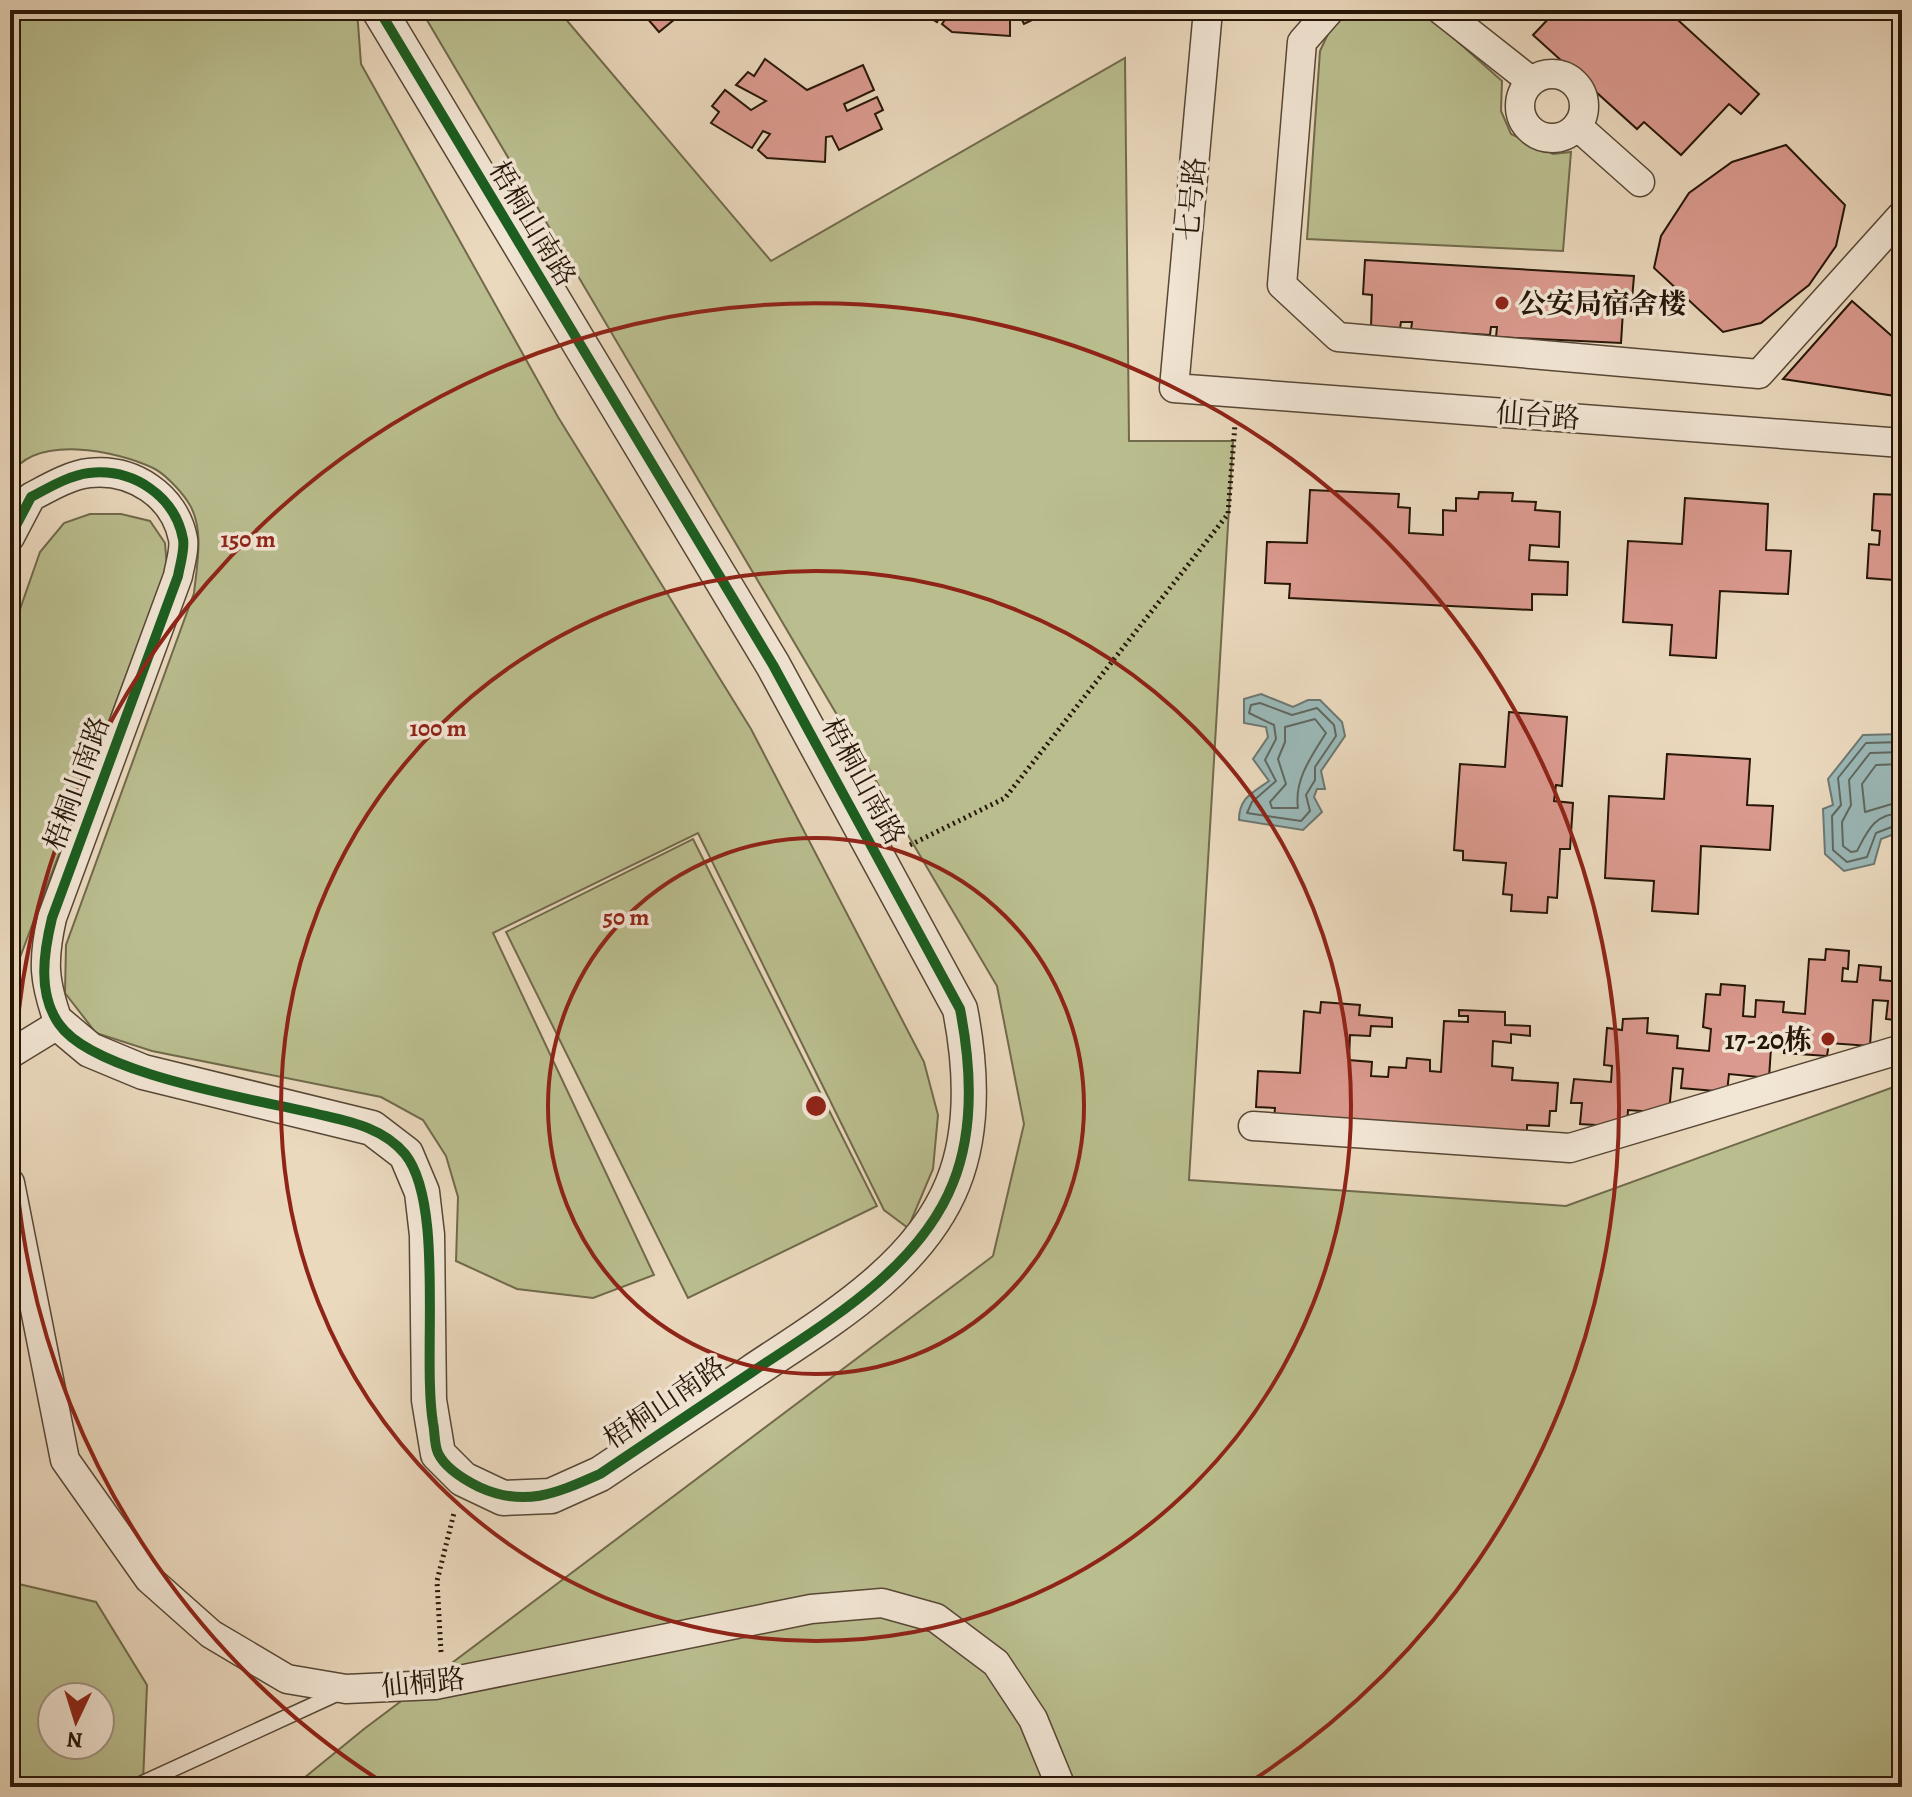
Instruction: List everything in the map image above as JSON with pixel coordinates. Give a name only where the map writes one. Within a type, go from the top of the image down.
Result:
[{"type":"street","name":"梧桐山南路","points":[[10,537],[31,497],[90,473],[124,477],[152,487],[175,510],[184,542],[178,576],[52,918],[44,954],[45,986],[59,1024],[90,1050],[143,1072],[372,1128],[406,1154],[422,1192],[427,1235],[429,1400],[438,1454],[463,1479],[503,1498],[551,1496],[600,1474],[867,1294],[927,1229],[952,1185],[964,1148],[968,1052],[960,1009],[773,665],[379,10]]},
{"type":"street","name":"七号路","points":[[1174,388],[1208,10]]},
{"type":"street","points":[[1330,10],[1302,42],[1282,285],[1338,337],[1759,374],[1902,215]]},
{"type":"street","points":[[1441,10],[1531,81]]},
{"type":"street","points":[[1550,73],[1569,78],[1577,85],[1584,105],[1577,126],[1559,137],[1538,134],[1529,128],[1520,109],[1520,99],[1531,81],[1550,73]]},
{"type":"street","points":[[1577,126],[1640,182]]},
{"type":"street","name":"仙台路","points":[[1174,388],[1902,443]]},
{"type":"street","points":[[10,1054],[59,1024]]},
{"type":"street","points":[[1253,1126],[1570,1148],[1902,1049]]},
{"type":"street","name":"仙桐路","points":[[10,1183],[65,1460],[149,1579],[211,1634],[287,1679],[346,1689],[435,1685],[811,1609],[882,1603],[936,1618],[996,1663],[1033,1719],[1061,1787]]},
{"type":"lane","points":[[134,1787],[346,1689]]},
{"type":"path","points":[[880,860],[1005,798],[1228,514],[1237,393]]},
{"type":"path","points":[[435,1685],[441,1658],[437,1581],[463,1479]]},
{"type":"green space","points":[[10,10],[357,10],[361,64],[558,417],[751,729],[924,1062],[938,1115],[933,1169],[908,1228],[884,1210],[698,833],[493,933],[654,1275],[593,1298],[517,1289],[456,1261],[458,1197],[446,1156],[423,1120],[381,1097],[152,1051],[96,1033],[65,993],[66,945],[194,593],[198,534],[188,502],[167,478],[157,470],[119,456],[57,450],[38,454],[22,463],[10,476]]},
{"type":"green space","points":[[421,10],[558,10],[771,261],[1125,58],[1129,441],[1233,441],[1189,1180],[1566,1206],[1902,1084],[1902,1787],[293,1787],[364,1729],[993,1256],[1024,1124],[997,986]]},
{"type":"green space","points":[[1339,10],[1422,10],[1502,81],[1501,111],[1511,134],[1553,154],[1571,152],[1563,251],[1307,239],[1320,51]]},
{"type":"green space","points":[[90,514],[121,514],[150,521],[165,543],[167,567],[10,984],[10,638],[40,552],[64,523]]},
{"type":"green space","points":[[693,839],[877,1206],[688,1298],[506,932]]},
{"type":"green space","points":[[10,1582],[96,1602],[147,1685],[143,1783],[134,1787],[10,1787]]},
{"type":"water","points":[[1261,694],[1293,707],[1308,700],[1320,700],[1342,722],[1345,736],[1321,771],[1325,789],[1317,789],[1314,797],[1322,812],[1303,830],[1239,820],[1244,801],[1269,781],[1253,759],[1268,737],[1266,727],[1244,723],[1244,699]]},
{"type":"water","points":[[1902,734],[1902,831],[1881,839],[1874,864],[1844,871],[1825,854],[1823,809],[1833,805],[1828,779],[1863,735]]},
{"type":"building","points":[[640,10],[686,10],[659,32]]},
{"type":"building","points":[[917,10],[944,10],[937,22]]},
{"type":"building","points":[[952,10],[1014,10],[1010,11],[1010,36],[952,32],[942,24]]},
{"type":"building","points":[[1017,10],[1053,10],[1024,24]]},
{"type":"building","points":[[1549,10],[1667,10],[1759,94],[1741,114],[1729,104],[1681,155],[1644,122],[1637,129],[1533,35],[1553,14]]},
{"type":"building","points":[[765,59],[807,90],[863,65],[874,90],[844,104],[847,111],[877,97],[883,110],[875,114],[882,129],[839,150],[832,136],[826,137],[825,162],[767,158],[758,150],[770,134],[763,131],[752,148],[711,123],[719,112],[712,106],[725,90],[751,110],[766,101],[736,85],[748,72],[754,76]]},
{"type":"building","points":[[1786,145],[1845,205],[1836,246],[1809,285],[1761,323],[1723,332],[1654,268],[1661,236],[1689,193],[1732,162]]},
{"type":"building","name":"公安局宿舍楼","points":[[1365,260],[1634,276],[1631,311],[1623,311],[1621,343],[1496,337],[1497,327],[1491,327],[1490,335],[1411,330],[1412,322],[1401,322],[1400,328],[1371,327],[1372,295],[1363,294]]},
{"type":"building","points":[[1852,301],[1902,345],[1902,397],[1783,379]]},
{"type":"building","points":[[1310,490],[1399,494],[1398,507],[1410,508],[1409,533],[1443,535],[1443,510],[1456,511],[1456,498],[1478,499],[1479,492],[1513,493],[1512,501],[1536,502],[1535,510],[1560,512],[1559,547],[1530,545],[1529,560],[1568,562],[1567,595],[1532,594],[1532,610],[1289,598],[1290,584],[1265,583],[1267,542],[1307,543]]},
{"type":"building","points":[[1874,494],[1902,495],[1902,570],[1895,569],[1894,580],[1867,578],[1869,544],[1879,545],[1880,531],[1872,530]]},
{"type":"building","points":[[1685,498],[1768,504],[1766,550],[1791,551],[1788,594],[1720,591],[1716,658],[1670,655],[1672,625],[1623,622],[1628,541],[1682,544]]},
{"type":"building","points":[[1509,712],[1567,717],[1562,786],[1556,785],[1554,801],[1573,803],[1570,849],[1560,849],[1557,898],[1548,897],[1547,913],[1511,911],[1512,895],[1503,894],[1506,863],[1463,860],[1463,851],[1454,850],[1460,764],[1505,767]]},
{"type":"building","points":[[1667,754],[1750,759],[1747,805],[1773,806],[1770,850],[1701,846],[1698,914],[1652,911],[1654,881],[1605,878],[1609,796],[1664,799]]},
{"type":"building","name":"17-20栋","points":[[1826,949],[1849,951],[1848,969],[1843,968],[1842,981],[1857,982],[1859,965],[1881,967],[1880,980],[1902,982],[1902,1021],[1886,1019],[1888,1001],[1873,1000],[1870,1046],[1829,1043],[1827,1056],[1784,1053],[1785,1034],[1772,1033],[1769,1078],[1729,1074],[1727,1092],[1681,1088],[1683,1069],[1673,1068],[1669,1113],[1628,1110],[1627,1127],[1580,1124],[1582,1103],[1571,1103],[1574,1079],[1611,1082],[1612,1066],[1604,1065],[1607,1028],[1622,1030],[1623,1019],[1648,1018],[1647,1033],[1678,1036],[1677,1048],[1709,1051],[1711,1029],[1703,1027],[1706,994],[1720,995],[1721,984],[1745,986],[1743,1016],[1755,1017],[1756,1000],[1784,1002],[1783,1012],[1805,1014],[1809,959],[1825,960]]},
{"type":"building","points":[[1321,1002],[1360,1005],[1359,1015],[1392,1018],[1392,1027],[1371,1026],[1370,1036],[1350,1035],[1349,1060],[1372,1062],[1371,1076],[1388,1077],[1389,1067],[1406,1068],[1407,1058],[1430,1060],[1430,1071],[1441,1072],[1444,1021],[1468,1022],[1468,1016],[1459,1016],[1459,1010],[1505,1012],[1505,1025],[1530,1026],[1530,1036],[1511,1034],[1511,1043],[1493,1041],[1492,1066],[1513,1068],[1512,1080],[1558,1083],[1556,1111],[1550,1111],[1549,1126],[1527,1125],[1527,1131],[1274,1118],[1275,1108],[1256,1107],[1258,1071],[1300,1073],[1304,1011],[1320,1013]]},
{"type":"cycle path","points":[[10,537],[31,497],[74,476],[105,473],[121,475],[150,488],[171,510],[183,539],[178,576],[52,918],[44,972],[52,1012],[77,1042],[105,1057],[177,1082],[363,1126],[386,1137],[405,1154],[417,1177],[429,1243],[430,1394],[435,1442],[445,1464],[456,1473],[496,1493],[526,1497],[555,1492],[600,1474],[839,1313],[894,1268],[918,1242],[938,1214],[953,1183],[965,1140],[969,1096],[967,1052],[960,1009],[773,665],[379,10]]},
{"type":"place","name":"公安局宿舍楼","points":[[1502,303]]},
{"type":"place","name":"17-20栋","points":[[1828,1039]]}]
